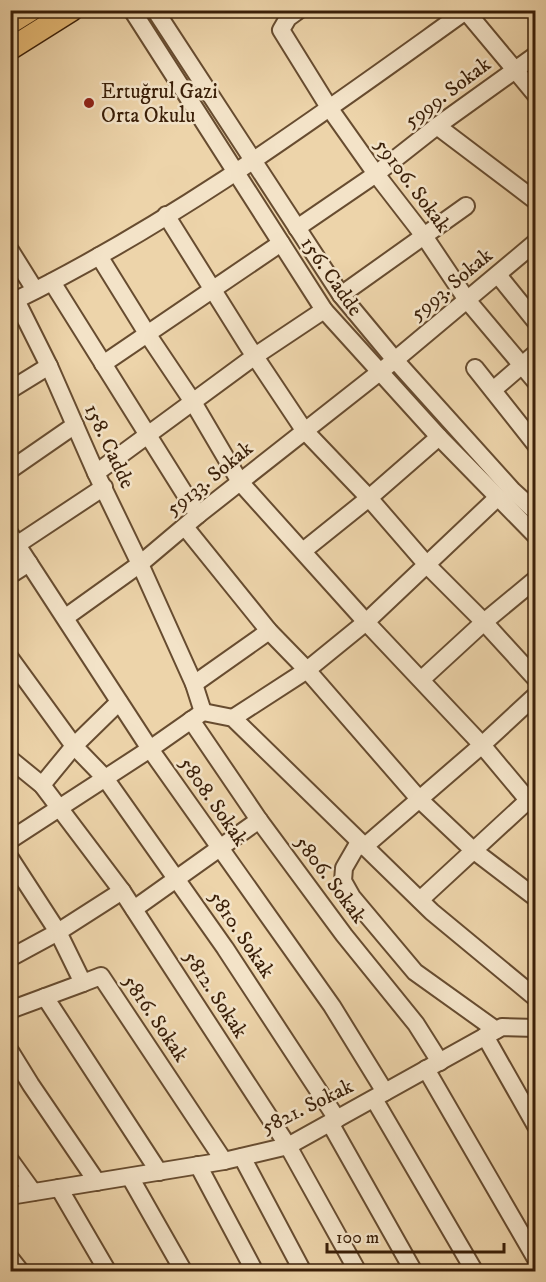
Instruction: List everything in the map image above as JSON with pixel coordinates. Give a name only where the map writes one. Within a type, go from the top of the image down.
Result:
[{"type":"main road","points":[[10,23],[31,10]]},
{"type":"main road","points":[[10,49],[72,10]]},
{"type":"street","name":"156. Cadde","points":[[132,10],[324,310],[439,437],[536,536]]},
{"type":"street","name":"156. Cadde","points":[[155,10],[341,295],[394,360],[513,491],[536,512]]},
{"type":"street","name":"59106. Sokak","points":[[299,10],[288,18],[281,30],[330,109],[424,236],[467,300],[536,382]]},
{"type":"street","points":[[13,301],[99,256],[236,171],[330,109],[465,11],[536,95]]},
{"type":"street","name":"5999. Sokak","points":[[297,228],[376,174],[437,126],[536,56]]},
{"type":"street","points":[[437,126],[536,201]]},
{"type":"street","points":[[341,295],[465,206]]},
{"type":"street","points":[[166,215],[304,430],[369,498],[427,566],[484,622],[536,679]]},
{"type":"street","points":[[103,364],[281,243]]},
{"type":"street","name":"5993. Sokak","points":[[380,372],[534,247]]},
{"type":"street","points":[[10,250],[35,290]]},
{"type":"street","points":[[99,256],[193,402],[240,482],[366,622],[532,796],[420,900]]},
{"type":"street","points":[[498,274],[536,322]]},
{"type":"street","points":[[52,282],[198,515]]},
{"type":"street","name":"158. Cadde","points":[[13,301],[49,366],[194,684],[197,716]]},
{"type":"street","points":[[14,539],[100,480],[148,434],[255,356],[324,310]]},
{"type":"street","points":[[493,390],[536,353]]},
{"type":"street","points":[[10,390],[49,366]]},
{"type":"street","points":[[475,368],[536,445]]},
{"type":"street","name":"59133. Sokak","points":[[66,617],[140,564],[304,430],[380,372]]},
{"type":"street","points":[[10,470],[75,425]]},
{"type":"street","points":[[303,551],[439,437]]},
{"type":"street","points":[[10,840],[197,716],[233,718],[307,670],[366,622],[497,498]]},
{"type":"street","points":[[185,527],[269,631],[307,670],[420,800],[473,850],[536,898]]},
{"type":"street","name":"5808. Sokak","points":[[14,539],[150,749],[332,1006],[475,1272]]},
{"type":"street","points":[[10,575],[28,563]]},
{"type":"street","points":[[422,679],[484,622],[536,579]]},
{"type":"street","points":[[194,684],[269,631]]},
{"type":"street","name":"5810. Sokak","points":[[10,658],[74,746],[105,778],[225,948],[334,1121],[414,1272]]},
{"type":"street","points":[[536,695],[420,800],[361,844],[344,868],[343,881],[352,897],[416,972],[491,1033],[529,1100],[536,1126]]},
{"type":"street","points":[[42,785],[74,746],[119,702]]},
{"type":"street","name":"5806. Sokak","points":[[197,716],[259,820],[344,935],[416,1024],[433,1065],[536,1258]]},
{"type":"street","points":[[233,718],[420,900],[536,998]]},
{"type":"street","name":"5812. Sokak","points":[[10,759],[42,785],[61,807],[122,891],[288,1146],[358,1272]]},
{"type":"street","points":[[134,909],[259,820]]},
{"type":"street","points":[[10,858],[58,932],[83,983],[10,1010]]},
{"type":"street","points":[[10,958],[58,932],[122,891]]},
{"type":"street","name":"5816. Sokak","points":[[83,983],[101,976],[224,1161]]},
{"type":"street","points":[[45,997],[159,1172]]},
{"type":"street","name":"5821. Sokak","points":[[10,1196],[224,1161],[288,1146],[502,1027],[536,1028]]},
{"type":"street","points":[[10,1051],[97,1182]]},
{"type":"street","points":[[242,1157],[303,1272]]},
{"type":"street","points":[[10,1160],[33,1192]]},
{"type":"street","points":[[198,1165],[255,1272]]},
{"type":"street","points":[[130,1177],[184,1272]]},
{"type":"street","points":[[59,1188],[108,1272]]},
{"type":"street","points":[[10,1258],[21,1272]]},
{"type":"place","name":"Ertuğrul Gazi Orta Okulu","points":[[89,103]]}]
